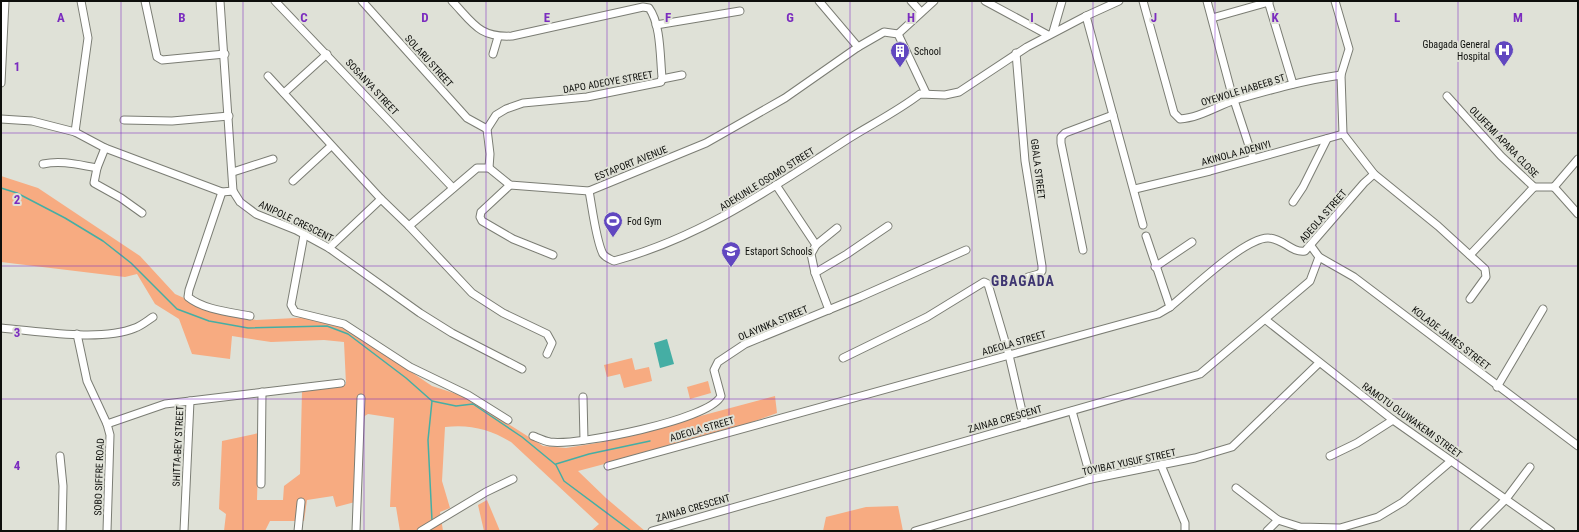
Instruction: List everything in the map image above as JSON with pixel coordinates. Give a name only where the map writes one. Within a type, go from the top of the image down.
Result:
[{"type":"street","points":[[1,83],[4,1]]},
{"type":"street","points":[[75,132],[88,38],[81,1]]},
{"type":"street","points":[[145,1],[157,57],[162,60],[225,54]]},
{"type":"street","points":[[1,119],[32,121],[75,132],[105,148],[222,192],[233,191],[225,54],[220,1]]},
{"type":"street","name":"SOSANYA STREET","points":[[275,1],[453,188]]},
{"type":"street","name":"SOLARU STREET","points":[[362,1],[467,118],[487,129]]},
{"type":"street","name":"DAPO ADEOYE STREET","points":[[452,1],[475,26],[487,34],[498,37],[512,36],[643,7],[649,8],[653,13],[656,25],[662,79],[661,82],[587,97],[522,103],[506,108],[496,115],[487,129]]},
{"type":"street","points":[[819,1],[858,47]]},
{"type":"street","points":[[911,1],[921,12]]},
{"type":"street","points":[[934,1],[898,34],[926,94],[945,95],[959,92],[1016,53],[1050,34],[1119,1]]},
{"type":"street","points":[[985,1],[1050,34]]},
{"type":"street","points":[[1050,34],[1062,1]]},
{"type":"street","name":"OYEWOLE HABEEB ST","points":[[1143,1],[1174,113],[1180,119],[1190,117],[1234,101],[1293,84],[1341,75]]},
{"type":"street","points":[[1207,1],[1234,101],[1253,158]]},
{"type":"street","points":[[1335,1],[1349,49],[1341,75],[1343,134],[1374,174],[1470,256],[1487,273],[1486,277],[1470,299]]},
{"type":"street","points":[[1212,18],[1269,2],[1293,84]]},
{"type":"street","points":[[656,25],[740,11]]},
{"type":"street","points":[[1086,16],[1135,189],[1143,225]]},
{"type":"street","name":"ESTAPORT AVENUE","points":[[510,184],[589,191],[706,143],[785,98],[858,47],[884,32],[898,34]]},
{"type":"street","points":[[493,54],[498,37]]},
{"type":"street","name":"GBALA STREET","points":[[1016,53],[1026,160],[1042,266],[1042,271],[1039,274],[1028,277]]},
{"type":"street","points":[[284,93],[326,54]]},
{"type":"street","points":[[662,79],[682,74]]},
{"type":"street","points":[[268,76],[331,146],[472,293],[503,313],[547,334],[552,343],[547,354]]},
{"type":"street","name":"ADEKUNLE OSOMO STREET","points":[[589,191],[603,254],[608,259],[614,261],[658,246],[714,222],[750,203],[865,128],[920,94],[926,94]]},
{"type":"street","name":"OLUFEMI APARA CLOSE","points":[[1447,96],[1498,153],[1534,186],[1554,187]]},
{"type":"street","points":[[1083,250],[1061,143],[1062,137],[1065,133],[1113,115]]},
{"type":"street","points":[[124,120],[172,121],[229,116]]},
{"type":"street","points":[[487,129],[490,154],[489,168]]},
{"type":"street","name":"AKINOLA ADENIYI","points":[[1135,189],[1210,171],[1253,158],[1327,140],[1343,134]]},
{"type":"street","points":[[1293,202],[1303,187],[1327,140]]},
{"type":"street","points":[[293,182],[331,146]]},
{"type":"street","points":[[105,148],[97,168],[94,183],[121,198],[142,213]]},
{"type":"street","points":[[233,172],[273,159]]},
{"type":"street","points":[[1578,159],[1554,187],[1578,214]]},
{"type":"street","points":[[43,164],[53,162],[97,168]]},
{"type":"street","points":[[409,226],[477,168],[489,168],[510,184],[481,212],[480,216],[482,221],[513,239],[553,255]]},
{"type":"street","name":"ADEOLA STREET","points":[[608,466],[844,399],[1158,314],[1170,307],[1247,245],[1266,238],[1275,239],[1296,251],[1305,251],[1312,246],[1364,183],[1374,174]]},
{"type":"street","points":[[776,186],[816,245]]},
{"type":"street","points":[[1470,256],[1534,186]]},
{"type":"street","name":"ANIPOLE CRESCENT","points":[[233,191],[240,202],[256,214],[304,235],[329,248],[420,313],[452,333],[522,369]]},
{"type":"street","points":[[222,192],[189,290],[188,297],[193,301],[219,310],[250,316]]},
{"type":"street","points":[[329,248],[381,199]]},
{"type":"street","points":[[815,273],[847,254],[888,226]]},
{"type":"street","points":[[829,310],[815,273],[811,254],[816,245],[837,228]]},
{"type":"street","points":[[304,235],[291,306],[295,312],[344,324],[410,367],[468,395],[508,420]]},
{"type":"street","points":[[1146,236],[1155,267],[1170,307]]},
{"type":"street","points":[[1155,267],[1192,242]]},
{"type":"street","name":"KOLADE JAMES STREET","points":[[1312,246],[1319,257],[1354,277],[1578,446]]},
{"type":"street","name":"OLAYINKA STREET","points":[[533,436],[549,442],[584,440],[641,430],[672,422],[714,404],[721,396],[714,370],[718,362],[745,344],[829,310],[966,250]]},
{"type":"street","name":"ZAINAB CRESCENT","points":[[652,531],[1200,374],[1266,320],[1310,281],[1319,257]]},
{"type":"street","points":[[843,358],[927,317],[984,282],[988,284],[1009,355],[1025,424]]},
{"type":"street","points":[[1497,386],[1543,309]]},
{"type":"street","points":[[1,328],[77,334],[118,333],[135,328],[153,318]]},
{"type":"street","name":"RAMOTU OLUWAKEMI STREET","points":[[1266,320],[1393,420],[1551,531]]},
{"type":"street","name":"SOBO SIFFRE ROAD","points":[[77,334],[87,382],[107,424],[110,435],[111,452],[107,531]]},
{"type":"street","name":"TOYIBAT YUSUF STREET","points":[[915,531],[1091,479],[1209,455],[1232,447],[1319,363]]},
{"type":"street","points":[[190,401],[341,383]]},
{"type":"street","points":[[260,484],[262,392]]},
{"type":"street","points":[[583,397],[584,440]]},
{"type":"street","points":[[356,531],[361,398]]},
{"type":"street","name":"SHITTA-BEY STREET","points":[[107,424],[165,404],[190,401],[184,531]]},
{"type":"street","points":[[1072,411],[1091,479]]},
{"type":"street","points":[[1330,456],[1357,443],[1393,420]]},
{"type":"street","points":[[60,456],[63,486],[62,531]]},
{"type":"street","points":[[1236,488],[1278,520],[1300,527],[1341,530],[1378,517],[1403,502],[1451,461]]},
{"type":"street","points":[[1161,465],[1185,523],[1185,531]]},
{"type":"street","points":[[1474,531],[1506,499],[1530,467]]},
{"type":"street","points":[[421,531],[486,492],[513,479]]},
{"type":"street","points":[[298,531],[300,502]]},
{"type":"street","points":[[1267,531],[1278,520]]},
{"type":"shaded area","points":[[1,176],[38,188],[140,256],[175,294],[218,313],[256,320],[315,317],[339,323],[432,386],[466,397],[543,446],[566,448],[603,442],[775,396],[777,413],[725,432],[578,471],[606,498],[645,531],[591,531],[599,524],[511,442],[479,428],[454,426],[445,427],[442,481],[450,508],[440,512],[443,531],[400,531],[396,507],[390,507],[394,418],[368,414],[358,420],[355,502],[336,507],[333,496],[307,500],[304,521],[270,521],[265,531],[224,531],[226,514],[219,509],[222,441],[259,433],[257,500],[283,500],[284,486],[300,474],[302,391],[346,384],[344,342],[324,340],[271,342],[232,336],[230,359],[192,354],[179,319],[155,304],[137,274],[125,277],[1,262]]},
{"type":"shaded area","points":[[632,358],[635,370],[649,367],[652,381],[624,388],[620,374],[607,377],[604,365]]},
{"type":"shaded area","points":[[708,381],[711,393],[690,399],[687,387]]},
{"type":"shaded area","points":[[487,500],[500,531],[484,531],[478,505]]},
{"type":"shaded area","points":[[898,506],[903,531],[823,531],[826,517],[866,507]]},
{"type":"water","points":[[667,339],[674,364],[660,368],[654,343]]},
{"type":"waterway","points":[[1,188],[17,193],[65,218],[103,241],[131,263],[177,309],[209,321],[248,328],[327,326],[348,334],[406,378],[432,401],[456,406],[473,404],[522,437],[556,465],[564,481],[631,531]]},
{"type":"waterway","points":[[432,401],[428,440],[432,521]]},
{"type":"waterway","points":[[556,464],[589,454],[650,441]]},
{"type":"place","name":"Gbagada General Hospital","points":[[1504,67]]},
{"type":"place","name":"School","points":[[900,68]]},
{"type":"place","name":"Fod Gym","points":[[613,238]]},
{"type":"place","name":"Estaport Schools","points":[[731,268]]},
{"type":"district","name":"GBAGADA","points":[[1023,281]]}]
